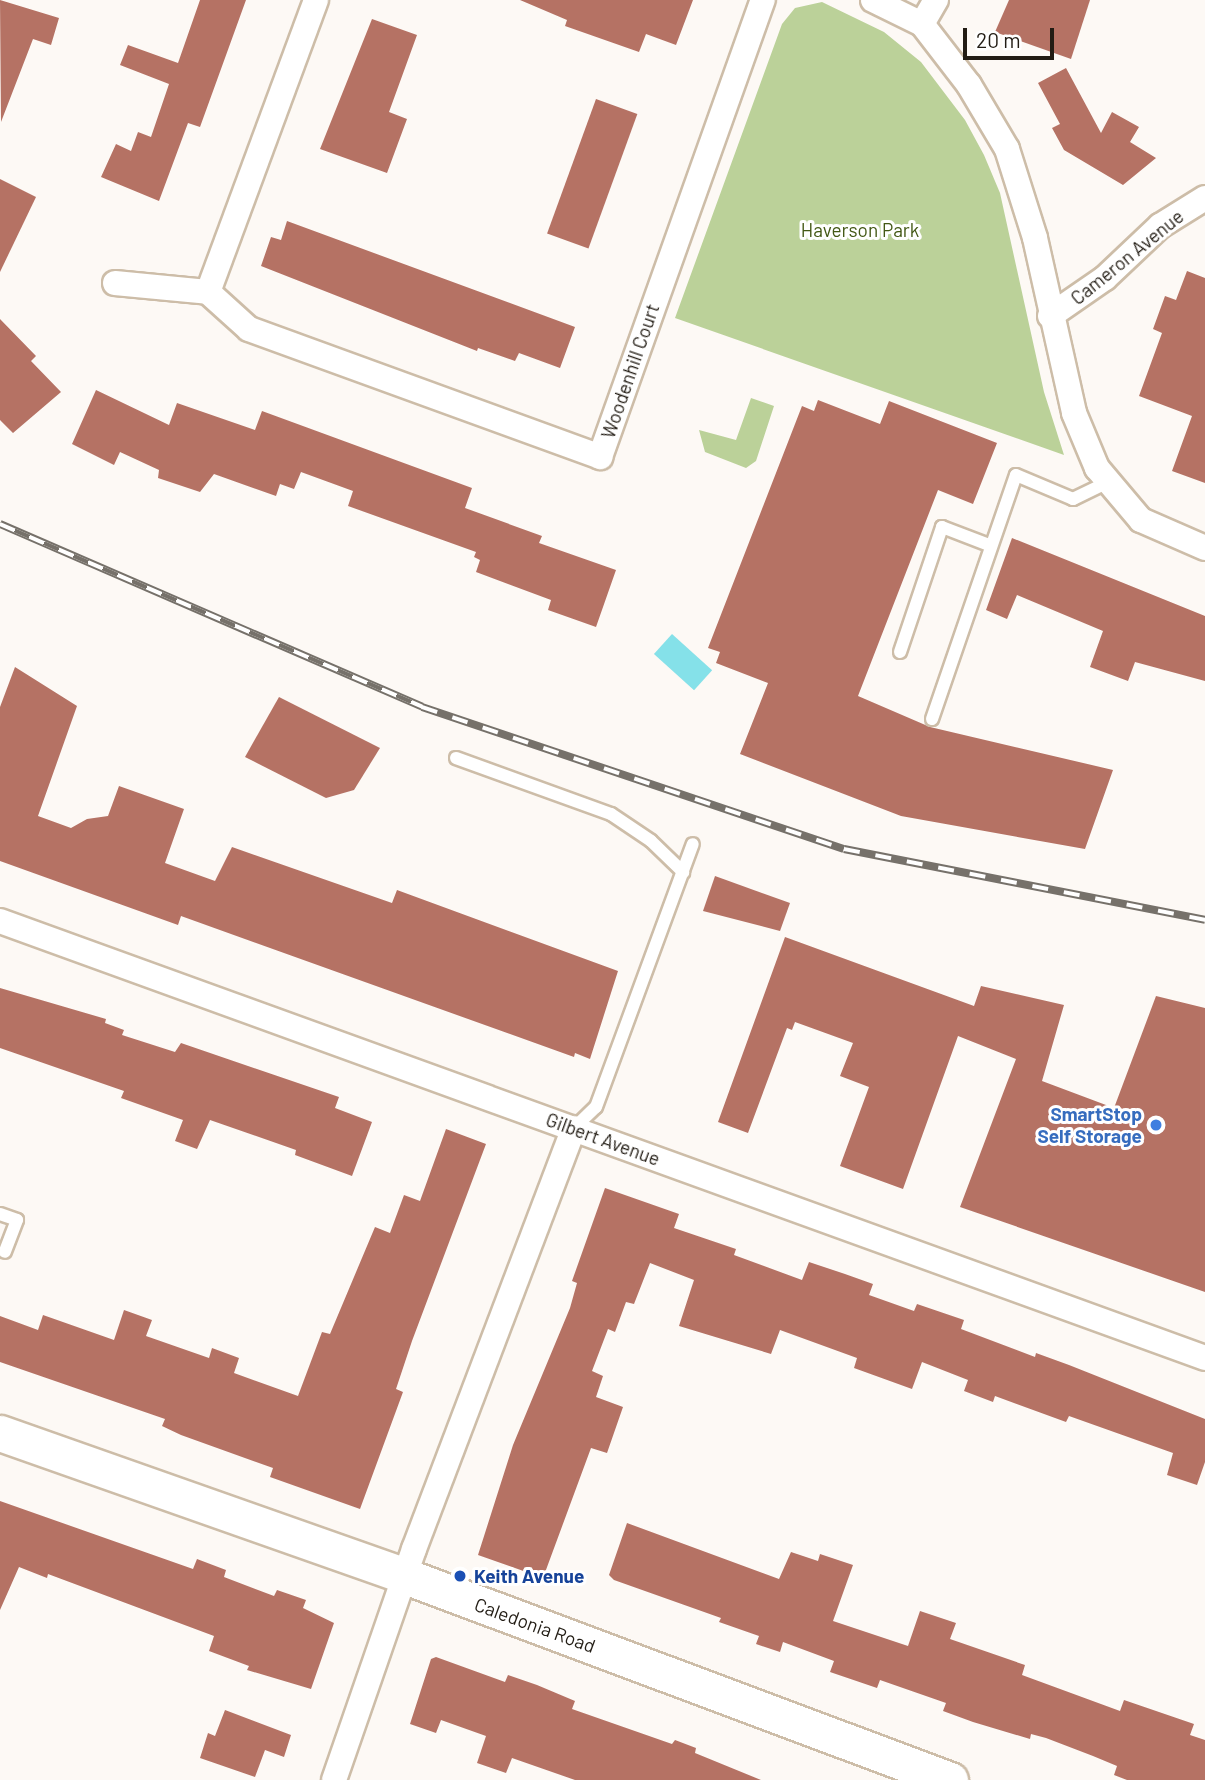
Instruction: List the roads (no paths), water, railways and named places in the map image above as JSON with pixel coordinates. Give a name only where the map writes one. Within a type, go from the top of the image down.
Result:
[{"type":"street","points":[[116,283],[208,292],[316,0]]},
{"type":"street","name":"Woodenhill Court","points":[[208,292],[249,329],[600,457],[763,0]]},
{"type":"street","points":[[873,0],[922,24],[969,85],[1011,160],[1035,238],[1050,316],[1074,413],[1106,483],[1141,520],[1205,548]]},
{"type":"street","points":[[922,24],[936,0]]},
{"type":"street","name":"Cameron Avenue","points":[[1050,316],[1096,285],[1160,226],[1205,198]]},
{"type":"street","name":"Gilbert Avenue","points":[[0,920],[1205,1358]]},
{"type":"street","points":[[334,1780],[405,1576],[574,1128]]},
{"type":"street","name":"Caledonia Road","points":[[0,1433],[405,1576],[950,1780]]},
{"type":"lane","points":[[932,719],[989,545],[1016,475],[1073,499],[1106,483]]},
{"type":"lane","points":[[900,652],[942,527],[989,545]]},
{"type":"lane","points":[[456,758],[611,814],[651,841],[683,872]]},
{"type":"lane","points":[[574,1128],[596,1107],[693,844]]},
{"type":"lane","points":[[0,1214],[17,1220],[5,1252]]},
{"type":"water","points":[[672,634],[712,670],[694,690],[654,654]]},
{"type":"railway","points":[[0,524],[422,707],[844,849],[1205,920]]},
{"type":"place","name":"SmartStop Self Storage","points":[[1156,1125]]},
{"type":"place","name":"Keith Avenue","points":[[460,1576]]},
{"type":"park label","name":"Haverson Park","points":[[860,230]]}]
